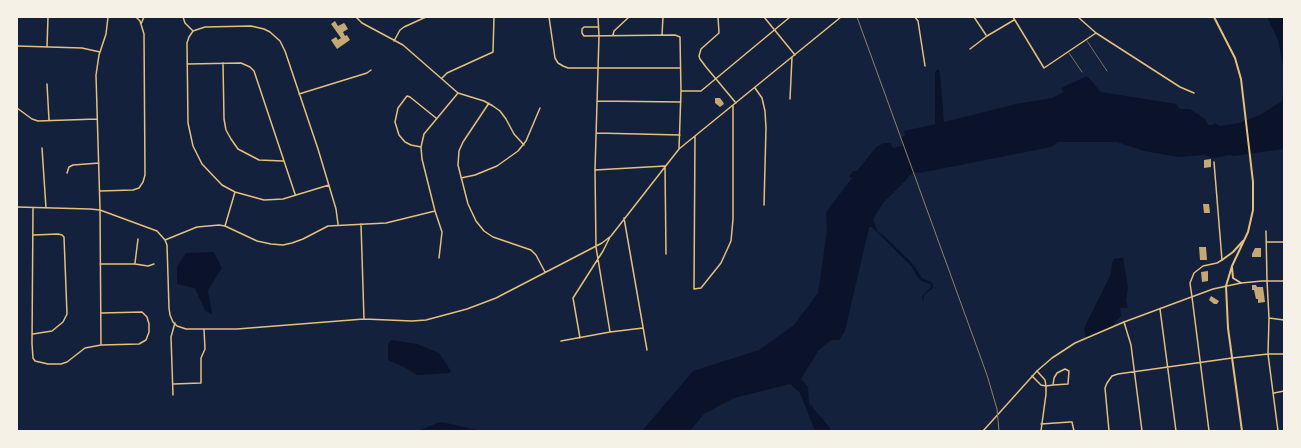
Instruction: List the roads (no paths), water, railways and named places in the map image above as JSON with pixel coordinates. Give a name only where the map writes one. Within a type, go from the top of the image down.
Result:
[{"type":"main road","points":[[1214,17],[1235,58],[1242,86],[1251,157],[1254,197],[1250,222],[1245,239],[1232,266],[1226,286],[1226,311],[1242,431]]},
{"type":"main road","points":[[1222,260],[1233,252],[1245,239]]},
{"type":"main road","points":[[1232,266],[1233,278],[1242,283]]},
{"type":"street","points":[[48,17],[48,47]]},
{"type":"street","points":[[101,346],[100,191],[96,75],[100,52],[106,34],[108,17]]},
{"type":"street","points":[[136,17],[142,24]]},
{"type":"street","points":[[100,191],[134,190],[139,188],[146,175],[144,34],[142,24],[144,17]]},
{"type":"street","points":[[183,17],[185,23],[193,31]]},
{"type":"street","points":[[356,17],[362,23],[409,50],[458,93],[489,103],[500,111],[514,134],[524,145]]},
{"type":"street","points":[[394,41],[400,30],[426,17]]},
{"type":"street","points":[[442,78],[447,72],[493,52],[494,17]]},
{"type":"street","points":[[549,17],[553,53],[558,63],[568,68],[680,68]]},
{"type":"street","points":[[598,17],[599,36],[595,170],[596,247],[610,332]]},
{"type":"street","points":[[613,35],[614,32],[629,17]]},
{"type":"street","points":[[662,35],[663,17]]},
{"type":"street","points":[[718,17],[719,33],[701,49],[700,59],[736,103]]},
{"type":"street","points":[[764,17],[795,55]]},
{"type":"street","points":[[681,91],[701,91],[790,17]]},
{"type":"street","points":[[580,338],[573,298],[603,252],[611,236],[665,166],[679,149],[841,17]]},
{"type":"street","points":[[916,17],[918,21],[925,66]]},
{"type":"street","points":[[974,17],[987,36]]},
{"type":"street","points":[[1013,17],[1044,68],[1096,33]]},
{"type":"street","points":[[1078,17],[1096,33],[1180,87],[1194,93]]},
{"type":"street","points":[[970,49],[987,36],[1014,20]]},
{"type":"street","points":[[328,185],[296,195],[264,200],[235,192],[222,185],[202,164],[194,146],[188,123],[187,43],[193,31],[205,27],[251,26],[270,32],[280,42],[285,51],[338,214],[338,224]]},
{"type":"street","points":[[598,27],[584,27],[581,31],[584,36],[662,35],[680,37],[681,102],[679,149]]},
{"type":"street","points":[[17,46],[82,48],[100,52]]},
{"type":"street","points":[[790,99],[792,58]]},
{"type":"street","points":[[222,63],[224,120],[230,139],[238,148],[259,160],[283,161]]},
{"type":"street","points":[[187,64],[241,63],[247,64],[254,71],[283,161],[296,195]]},
{"type":"street","points":[[299,94],[367,73],[371,70]]},
{"type":"street","points":[[47,84],[49,120]]},
{"type":"street","points":[[755,88],[762,98],[765,111],[764,205]]},
{"type":"street","points":[[439,258],[442,243],[442,232],[435,210],[420,146],[424,134],[458,93]]},
{"type":"street","points":[[420,146],[411,145],[404,142],[399,135],[395,122],[398,108],[407,96],[436,118]]},
{"type":"street","points":[[596,101],[681,102]]},
{"type":"street","points":[[489,103],[458,151],[458,165],[468,204],[476,221],[484,231],[493,237],[531,250],[536,255],[545,272]]},
{"type":"street","points":[[695,136],[694,289],[701,288],[721,263],[732,241],[733,106]]},
{"type":"street","points":[[17,108],[32,119],[38,121],[98,119]]},
{"type":"street","points":[[461,178],[497,166],[518,151],[524,145],[540,108]]},
{"type":"street","points":[[596,133],[680,135]]},
{"type":"street","points":[[42,148],[46,209]]},
{"type":"street","points":[[1209,431],[1190,283],[1194,273],[1203,266],[1222,260],[1214,162]]},
{"type":"street","points":[[66,173],[73,165],[99,163]]},
{"type":"street","points":[[595,170],[665,166]]},
{"type":"street","points":[[665,166],[666,254]]},
{"type":"street","points":[[226,226],[235,192]]},
{"type":"street","points":[[17,207],[100,210],[157,231],[165,240],[167,245],[170,315],[177,326],[186,329],[237,329],[364,319],[419,321],[467,309],[496,298],[596,247],[611,236]]},
{"type":"street","points":[[33,208],[33,358],[37,362],[61,364],[67,362],[85,348],[139,344],[146,340],[149,332],[149,324],[147,317],[142,312],[101,313]]},
{"type":"street","points":[[165,240],[197,227],[211,225],[226,226],[257,241],[282,245],[303,239],[328,226],[338,224],[386,223],[435,210]]},
{"type":"street","points":[[624,218],[647,350]]},
{"type":"street","points":[[361,224],[364,319]]},
{"type":"street","points":[[1266,231],[1269,318],[1268,354],[1278,431]]},
{"type":"street","points":[[33,334],[52,331],[63,322],[67,314],[64,237],[58,234],[34,234]]},
{"type":"street","points":[[135,264],[138,240]]},
{"type":"street","points":[[1266,242],[1284,242]]},
{"type":"street","points":[[100,264],[135,264],[148,266],[154,264]]},
{"type":"street","points":[[983,431],[1037,371],[1052,358],[1075,343],[1124,322],[1213,289],[1242,283],[1284,281]]},
{"type":"street","points":[[1160,309],[1176,431]]},
{"type":"street","points":[[1269,318],[1284,320]]},
{"type":"street","points":[[1124,322],[1131,346],[1142,431]]},
{"type":"street","points":[[173,395],[171,337],[174,323]]},
{"type":"street","points":[[562,341],[610,332],[643,328]]},
{"type":"street","points":[[172,384],[201,383],[201,358],[205,349],[204,329]]},
{"type":"street","points":[[1109,431],[1104,395],[1107,382],[1112,376],[1135,371],[1200,362],[1268,354],[1284,354]]},
{"type":"street","points":[[1032,376],[1041,384],[1046,386],[1068,384],[1068,371],[1065,369],[1057,373],[1054,378],[1053,385]]},
{"type":"street","points":[[1037,371],[1045,380],[1046,386],[1041,431]]},
{"type":"street","points":[[1274,393],[1284,391]]},
{"type":"street","points":[[1041,424],[1072,422],[1074,431]]},
{"type":"lane","points":[[1086,40],[1108,71]]},
{"type":"lane","points":[[1068,52],[1082,72]]},
{"type":"water","points":[[1267,17],[1284,17],[1284,72],[1278,40]]},
{"type":"water","points":[[938,69],[940,73],[944,122],[1016,104],[1052,98],[1064,92],[1061,88],[1087,76],[1101,92],[1176,104],[1180,109],[1190,109],[1205,119],[1208,125],[1213,125],[1214,123],[1220,126],[1239,123],[1260,115],[1282,101],[1284,81],[1284,149],[1213,158],[1204,155],[1178,157],[1144,151],[1117,142],[1058,142],[1051,147],[920,173],[915,172],[909,175],[908,178],[884,202],[873,219],[878,232],[913,264],[922,278],[933,284],[933,288],[924,295],[923,303],[922,296],[931,287],[931,284],[923,282],[918,278],[912,267],[872,227],[869,228],[845,331],[839,340],[831,340],[818,351],[801,379],[808,387],[809,403],[830,428],[830,431],[815,431],[800,393],[790,384],[734,398],[704,414],[690,431],[642,431],[693,371],[759,350],[794,325],[818,293],[827,231],[826,212],[852,178],[849,176],[853,171],[857,171],[876,147],[884,143],[891,143],[892,147],[894,148],[904,145],[901,137],[905,136],[904,131],[935,124],[935,72]]},
{"type":"water","points":[[214,252],[222,268],[208,290],[212,314],[205,311],[195,288],[177,284],[177,267],[186,253]]},
{"type":"water","points":[[1123,258],[1128,287],[1126,300],[1128,308],[1120,308],[1121,316],[1110,328],[1086,338],[1084,328],[1111,274],[1114,259]]},
{"type":"water","points":[[391,340],[417,344],[439,353],[451,371],[450,373],[417,375],[388,360],[388,344]]},
{"type":"water","points":[[442,422],[482,431],[417,431]]},
{"type":"railway","points":[[857,17],[987,375],[997,409],[999,431]]}]
